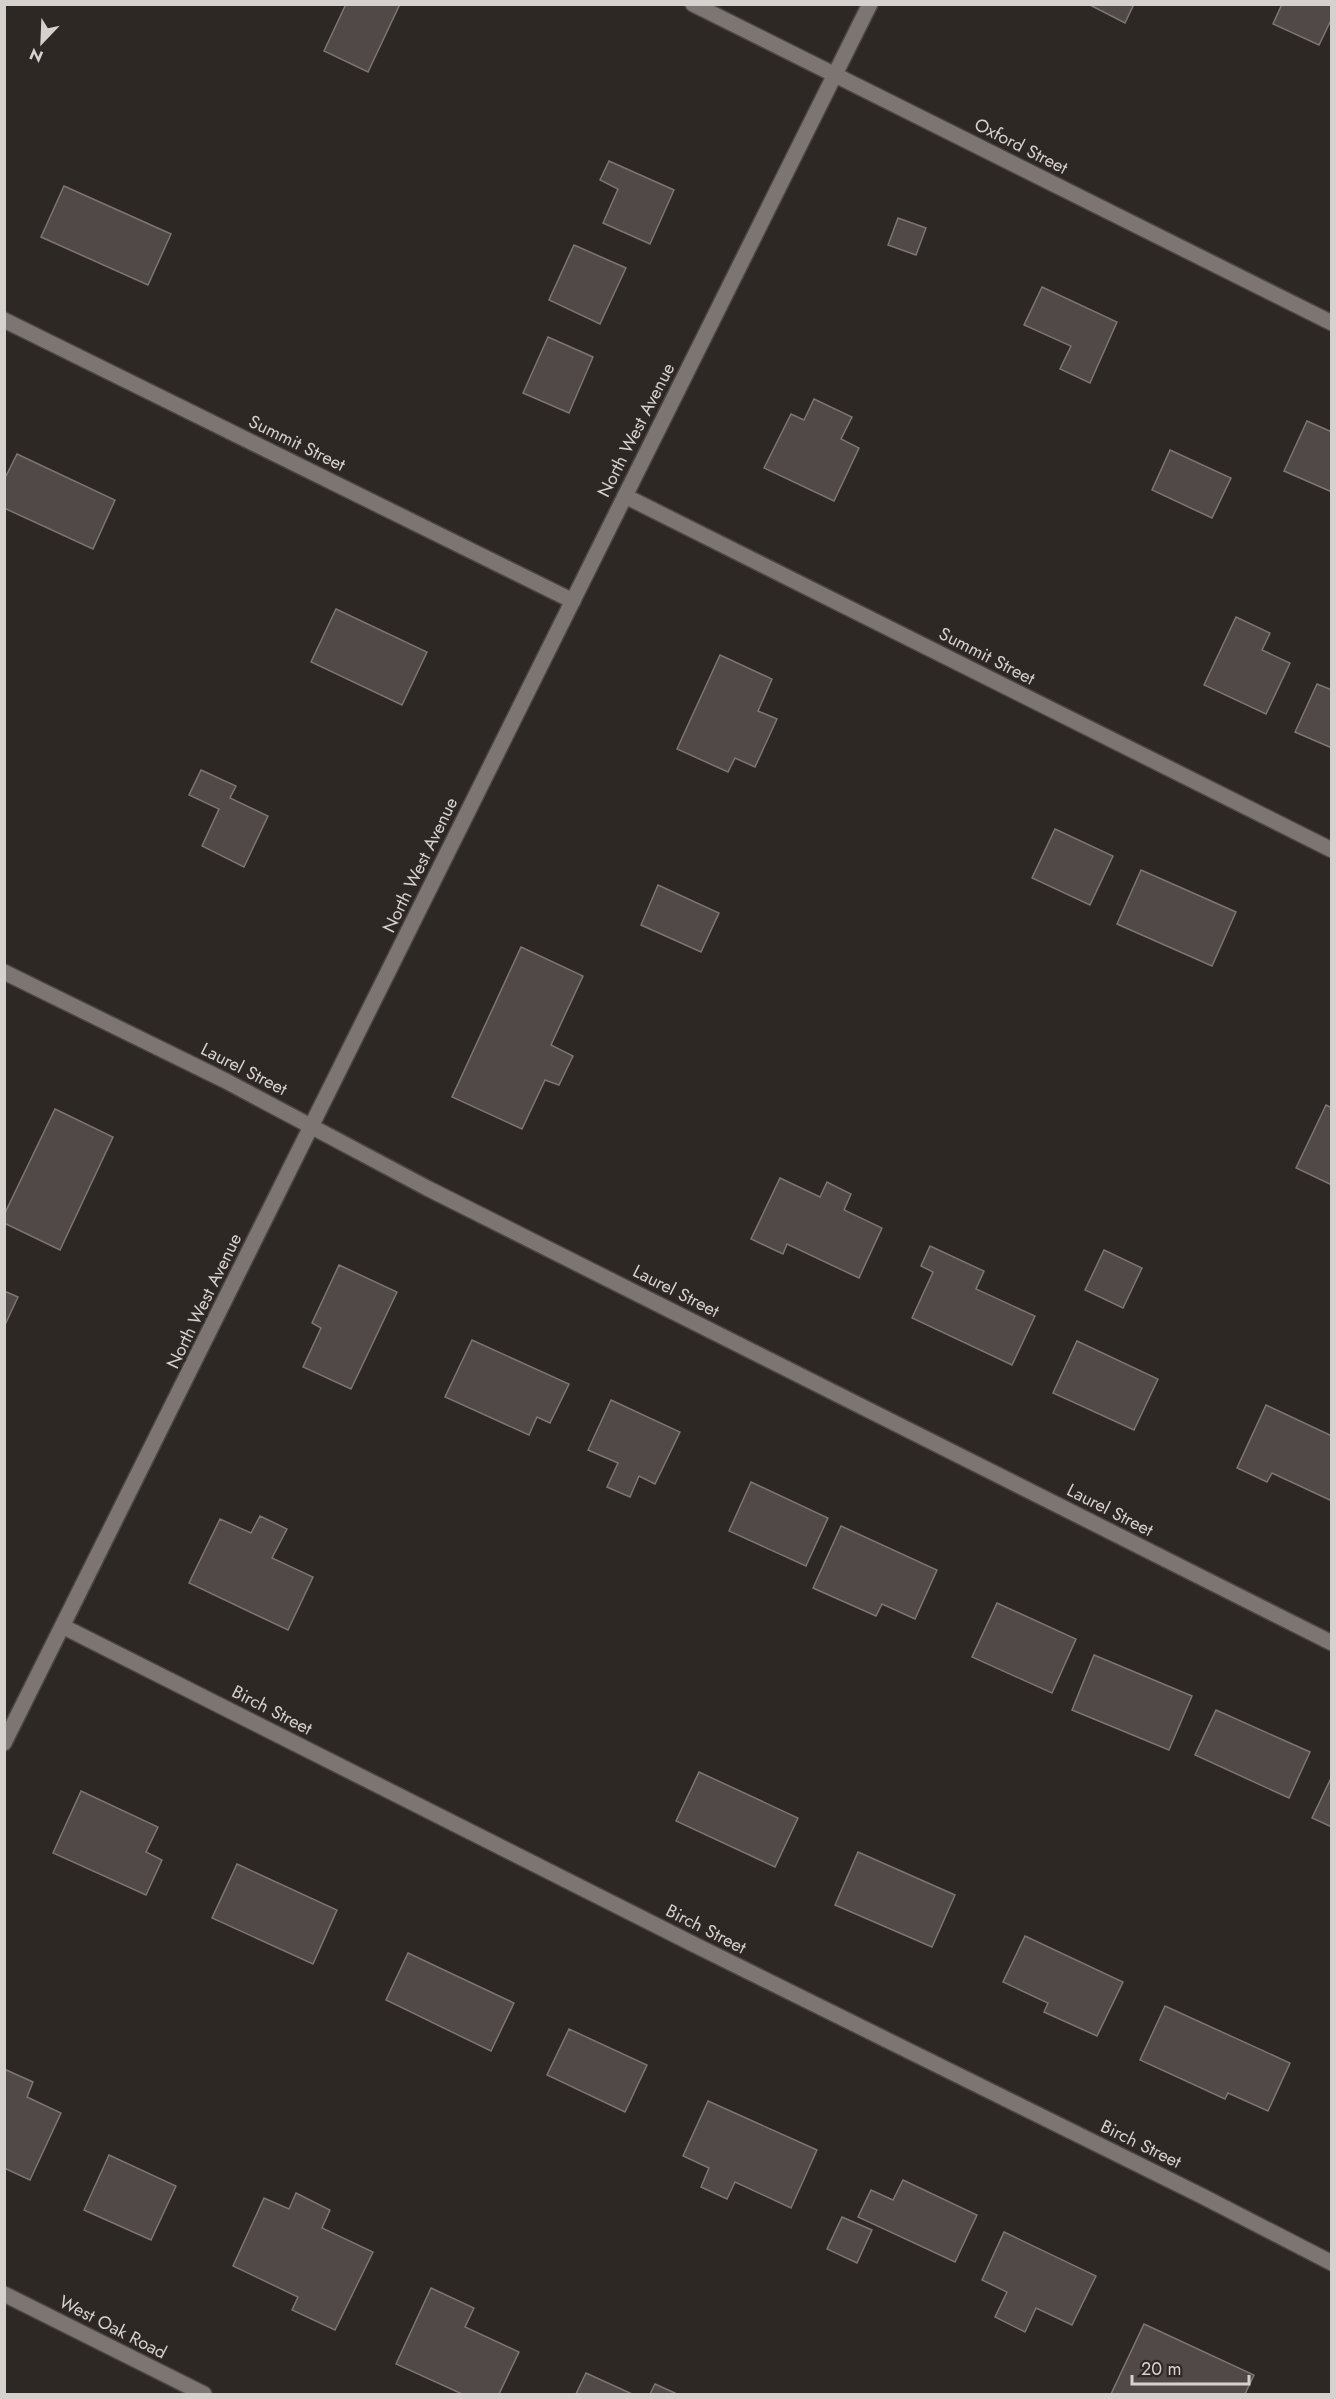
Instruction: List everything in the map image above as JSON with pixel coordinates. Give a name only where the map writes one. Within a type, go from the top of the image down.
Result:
[{"type":"street","name":"Oxford Street","points":[[693,4],[1332,323]]},
{"type":"street","name":"North West Avenue","points":[[4,1743],[64,1627],[870,4]]},
{"type":"street","name":"Summit Street","points":[[4,320],[573,601]]},
{"type":"street","name":"Summit Street","points":[[625,496],[1332,850]]},
{"type":"street","name":"Laurel Street","points":[[4,972],[226,1081],[427,1188],[1332,1643]]},
{"type":"street","name":"Birch Street","points":[[64,1627],[1332,2263]]},
{"type":"street","name":"West Oak Road","points":[[4,2294],[204,2394]]},
{"type":"building","points":[[346,4],[400,4],[368,72],[324,51]]},
{"type":"building","points":[[1088,4],[1134,4],[1125,23]]},
{"type":"building","points":[[1282,4],[1332,4],[1332,18],[1319,45],[1273,24]]},
{"type":"building","points":[[609,161],[674,190],[650,244],[603,223],[618,189],[600,180]]},
{"type":"building","points":[[64,186],[171,234],[148,285],[41,237]]},
{"type":"building","points":[[898,218],[926,228],[916,255],[888,245]]},
{"type":"building","points":[[574,245],[626,268],[600,324],[549,300]]},
{"type":"building","points":[[1042,287],[1117,322],[1090,383],[1060,369],[1071,346],[1024,325]]},
{"type":"building","points":[[548,337],[593,357],[569,413],[523,393]]},
{"type":"building","points":[[814,399],[852,417],[841,439],[859,448],[834,501],[764,468],[791,414],[804,420]]},
{"type":"building","points":[[1307,421],[1332,432],[1332,492],[1284,471]]},
{"type":"building","points":[[1170,450],[1231,478],[1212,518],[1152,490]]},
{"type":"building","points":[[17,454],[115,500],[93,549],[4,508],[4,480]]},
{"type":"building","points":[[336,609],[427,652],[402,705],[311,662]]},
{"type":"building","points":[[1236,617],[1270,633],[1262,650],[1290,663],[1266,714],[1204,685]]},
{"type":"building","points":[[720,655],[772,679],[758,711],[777,719],[755,767],[735,758],[728,772],[677,749]]},
{"type":"building","points":[[1317,684],[1332,690],[1332,748],[1295,732]]},
{"type":"building","points":[[201,770],[236,786],[230,798],[268,816],[244,867],[202,846],[219,809],[189,795]]},
{"type":"building","points":[[1055,829],[1113,856],[1090,905],[1032,878]]},
{"type":"building","points":[[1141,870],[1236,912],[1212,966],[1117,924]]},
{"type":"building","points":[[658,885],[719,913],[701,952],[641,925]]},
{"type":"building","points":[[521,947],[583,976],[551,1045],[573,1056],[559,1085],[545,1080],[522,1129],[452,1097]]},
{"type":"building","points":[[1326,1105],[1332,1108],[1332,1185],[1296,1168]]},
{"type":"building","points":[[55,1109],[113,1137],[60,1250],[4,1223],[4,1215]]},
{"type":"building","points":[[780,1178],[820,1197],[827,1182],[851,1194],[844,1210],[882,1228],[859,1278],[787,1244],[783,1254],[751,1239]]},
{"type":"building","points":[[930,1246],[984,1271],[976,1289],[1035,1316],[1012,1365],[912,1318],[933,1272],[921,1266]]},
{"type":"building","points":[[1104,1250],[1142,1268],[1123,1308],[1085,1290]]},
{"type":"building","points":[[339,1265],[397,1292],[351,1389],[303,1367],[321,1328],[312,1323]]},
{"type":"building","points":[[4,1291],[18,1297],[4,1327]]},
{"type":"building","points":[[472,1340],[569,1384],[550,1423],[537,1417],[529,1435],[445,1397]]},
{"type":"building","points":[[1077,1341],[1158,1379],[1134,1430],[1053,1393]]},
{"type":"building","points":[[611,1400],[680,1432],[655,1484],[639,1476],[630,1497],[607,1487],[618,1463],[588,1450]]},
{"type":"building","points":[[1266,1405],[1332,1436],[1332,1501],[1272,1473],[1267,1482],[1237,1468]]},
{"type":"building","points":[[751,1482],[828,1518],[806,1566],[729,1531]]},
{"type":"building","points":[[260,1516],[287,1529],[272,1558],[313,1577],[288,1630],[189,1583],[220,1519],[251,1533]]},
{"type":"building","points":[[841,1526],[937,1570],[915,1619],[882,1604],[876,1616],[813,1588]]},
{"type":"building","points":[[997,1603],[1076,1639],[1052,1693],[972,1657]]},
{"type":"building","points":[[1094,1655],[1192,1696],[1169,1750],[1072,1710]]},
{"type":"building","points":[[1216,1710],[1310,1752],[1289,1798],[1195,1755]]},
{"type":"building","points":[[699,1772],[798,1818],[775,1867],[676,1821]]},
{"type":"building","points":[[1332,1776],[1332,1827],[1312,1818]]},
{"type":"building","points":[[81,1791],[158,1827],[146,1852],[162,1860],[146,1895],[53,1853]]},
{"type":"building","points":[[858,1852],[955,1895],[932,1947],[835,1905]]},
{"type":"building","points":[[237,1864],[337,1910],[313,1964],[212,1918]]},
{"type":"building","points":[[1025,1936],[1123,1982],[1097,2036],[1044,2012],[1048,2003],[1003,1982]]},
{"type":"building","points":[[408,1953],[514,2003],[491,2051],[386,2000]]},
{"type":"building","points":[[1165,2006],[1290,2063],[1268,2111],[1228,2093],[1225,2099],[1140,2060]]},
{"type":"building","points":[[569,2029],[647,2065],[625,2112],[547,2075]]},
{"type":"building","points":[[4,2069],[33,2082],[27,2097],[61,2113],[30,2180],[4,2168]]},
{"type":"building","points":[[708,2101],[817,2150],[791,2208],[735,2182],[727,2199],[701,2187],[709,2168],[683,2156]]},
{"type":"building","points":[[109,2155],[176,2186],[151,2240],[84,2210]]},
{"type":"building","points":[[903,2180],[977,2215],[955,2262],[858,2217],[871,2190],[893,2200]]},
{"type":"building","points":[[296,2193],[330,2210],[322,2228],[373,2252],[335,2330],[292,2310],[298,2297],[233,2266],[264,2198],[289,2209]]},
{"type":"building","points":[[842,2217],[872,2230],[857,2263],[827,2249]]},
{"type":"building","points":[[1004,2232],[1096,2276],[1072,2325],[1036,2308],[1025,2332],[995,2317],[1007,2292],[982,2280]]},
{"type":"building","points":[[431,2288],[474,2308],[465,2327],[519,2352],[499,2394],[462,2394],[396,2364]]},
{"type":"building","points":[[1144,2324],[1254,2375],[1245,2394],[1111,2394]]},
{"type":"building","points":[[586,2373],[632,2394],[576,2394]]},
{"type":"building","points":[[655,2384],[677,2394],[650,2394]]}]
